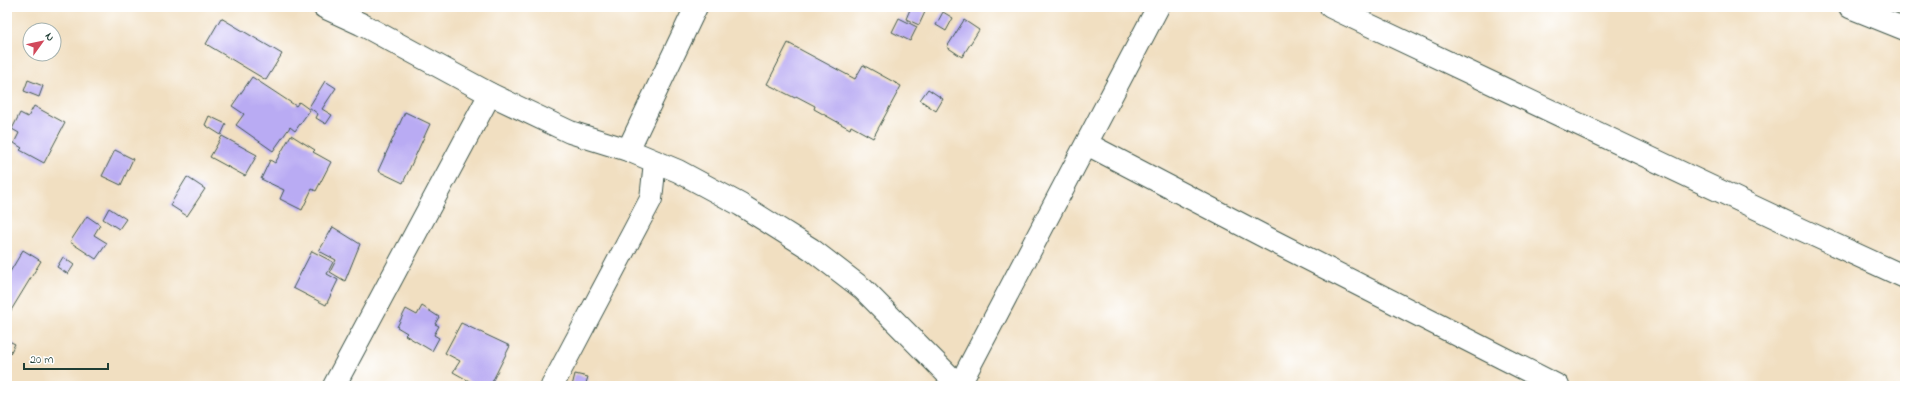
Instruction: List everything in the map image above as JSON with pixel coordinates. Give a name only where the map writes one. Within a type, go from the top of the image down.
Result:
[{"type":"street","points":[[324,7],[361,24],[490,94],[570,132],[628,150],[678,171],[741,205],[811,249],[863,289],[959,386],[1158,7]]},
{"type":"street","points":[[628,150],[696,7]]},
{"type":"street","points":[[1331,7],[1905,277]]},
{"type":"street","points":[[1850,7],[1905,29]]},
{"type":"street","points":[[334,386],[490,94]]},
{"type":"street","points":[[1087,144],[1275,242],[1558,386]]},
{"type":"street","points":[[552,386],[651,199],[655,162]]},
{"type":"building","points":[[911,7],[925,12],[919,25],[906,19]]},
{"type":"building","points":[[943,12],[953,18],[946,31],[936,25]]},
{"type":"building","points":[[221,18],[282,54],[266,80],[206,44]]},
{"type":"building","points":[[899,18],[917,27],[910,41],[892,32]]},
{"type":"building","points":[[964,20],[979,30],[962,57],[947,47]]},
{"type":"building","points":[[788,43],[855,79],[863,65],[901,86],[873,138],[851,126],[850,129],[814,109],[815,106],[796,96],[795,98],[767,84]]},
{"type":"building","points":[[252,77],[296,106],[299,102],[310,110],[295,131],[290,127],[273,151],[236,125],[244,114],[232,106]]},
{"type":"building","points":[[28,80],[43,86],[39,97],[24,91]]},
{"type":"building","points":[[325,81],[336,88],[322,109],[332,115],[326,124],[316,118],[318,114],[309,107]]},
{"type":"building","points":[[928,89],[943,99],[936,111],[920,100]]},
{"type":"building","points":[[34,106],[65,123],[44,163],[20,150],[22,148],[14,143],[19,133],[12,129],[20,113],[28,117]]},
{"type":"building","points":[[405,112],[430,124],[403,183],[378,171]]},
{"type":"building","points":[[209,116],[226,124],[221,135],[205,125]]},
{"type":"building","points":[[291,135],[315,150],[313,152],[331,162],[316,191],[312,189],[302,210],[280,199],[284,190],[261,179],[270,160],[275,163]]},
{"type":"building","points":[[222,136],[257,155],[245,176],[210,157]]},
{"type":"building","points":[[115,150],[133,159],[121,185],[102,176]]},
{"type":"building","points":[[187,177],[205,189],[187,216],[170,205]]},
{"type":"building","points":[[109,208],[126,219],[119,229],[103,219]]},
{"type":"building","points":[[87,216],[100,225],[94,235],[107,243],[96,259],[70,242]]},
{"type":"building","points":[[333,227],[360,244],[345,281],[330,272],[336,260],[319,251]]},
{"type":"building","points":[[23,250],[41,261],[7,317],[7,277]]},
{"type":"building","points":[[312,251],[333,262],[327,274],[338,280],[326,305],[293,288]]},
{"type":"building","points":[[63,257],[74,265],[68,274],[57,267]]},
{"type":"building","points":[[422,306],[439,317],[435,324],[439,326],[434,335],[439,338],[432,351],[405,335],[407,333],[397,327],[406,309],[417,315]]},
{"type":"building","points":[[461,323],[510,346],[490,386],[478,386],[453,372],[460,361],[445,353]]},
{"type":"building","points":[[7,340],[15,344],[7,359]]},
{"type":"building","points":[[575,374],[588,377],[585,386],[572,386]]}]
